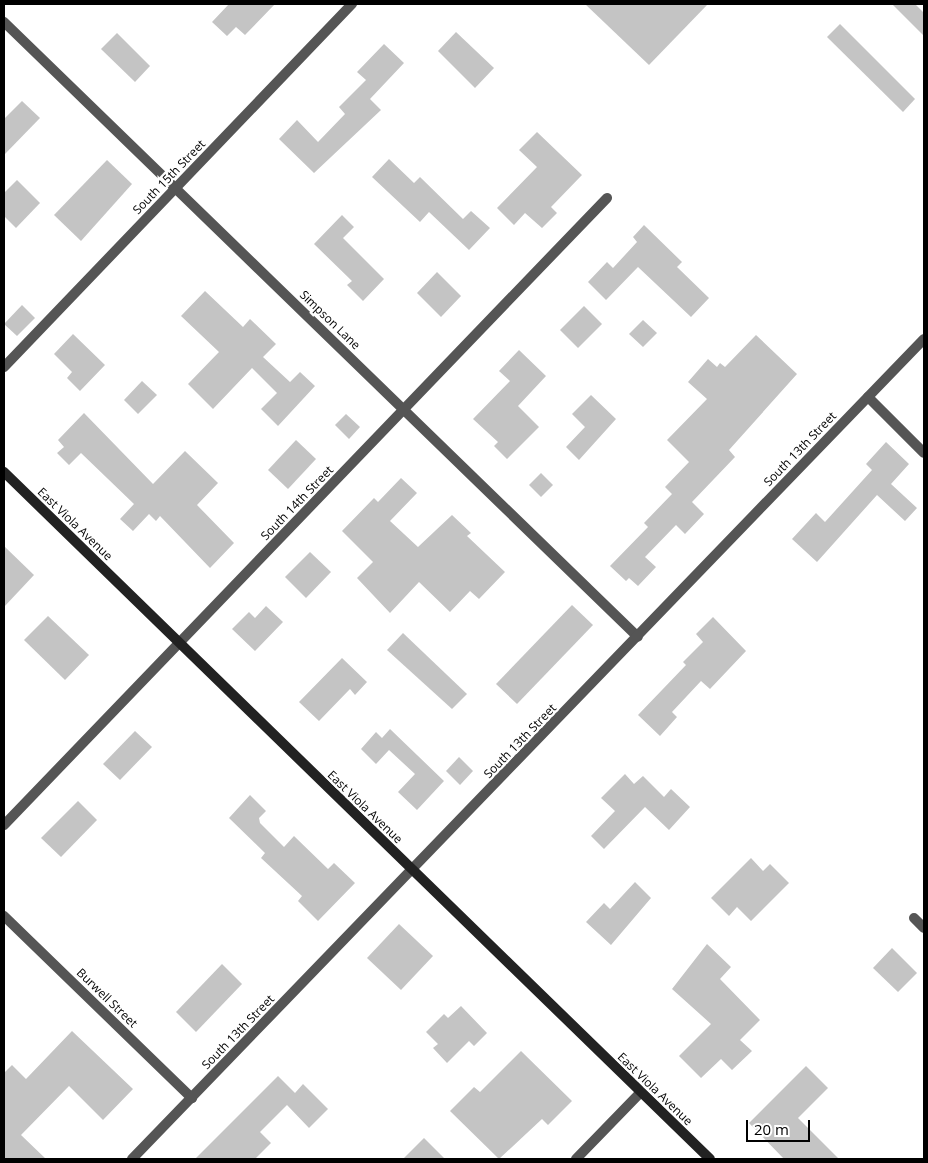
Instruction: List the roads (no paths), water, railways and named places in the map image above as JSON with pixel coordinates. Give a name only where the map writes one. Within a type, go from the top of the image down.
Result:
[{"type":"street","name":"South 15th Street","points":[[4,367],[352,4]]},
{"type":"street","name":"Simpson Lane","points":[[4,22],[638,638]]},
{"type":"street","name":"South 14th Street","points":[[4,825],[607,198]]},
{"type":"street","name":"South 13th Street","points":[[132,1159],[413,871],[924,339]]},
{"type":"street","points":[[868,397],[924,453]]},
{"type":"street","name":"East Viola Avenue","points":[[4,472],[640,1093],[710,1159]]},
{"type":"street","name":"Burwell Street","points":[[4,916],[192,1098]]},
{"type":"street","points":[[914,918],[924,928]]},
{"type":"street","points":[[576,1159],[640,1093]]}]
